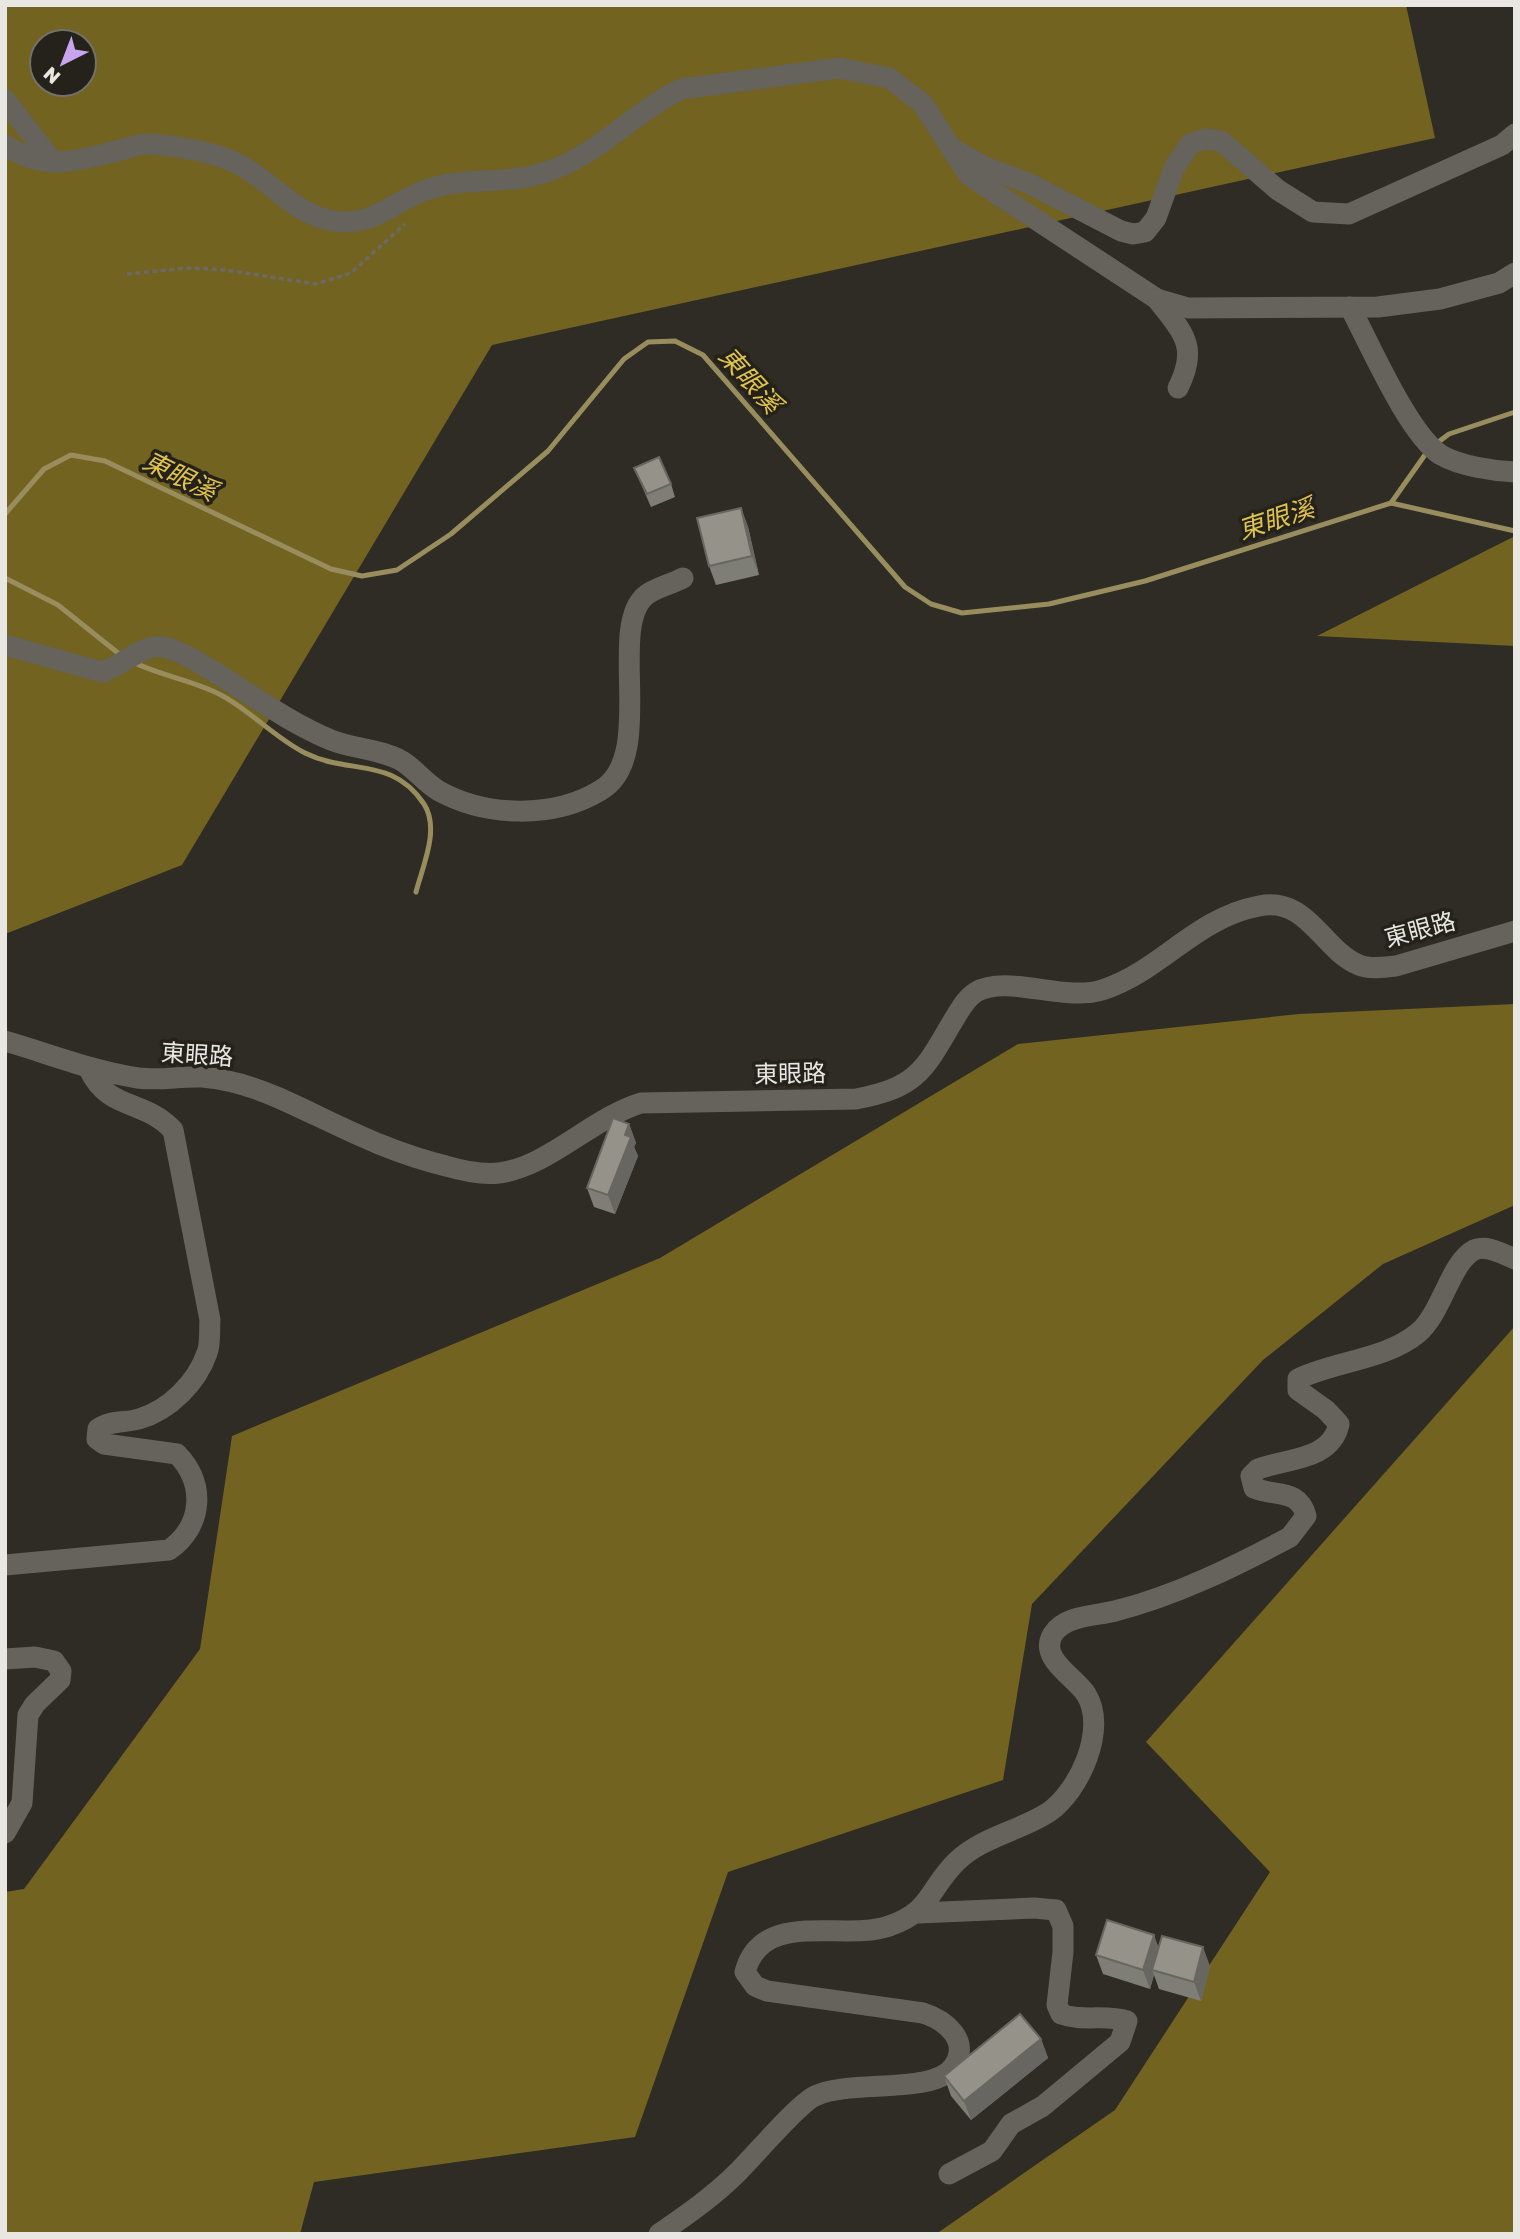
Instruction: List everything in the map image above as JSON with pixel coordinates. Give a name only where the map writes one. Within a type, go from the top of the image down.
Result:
[{"type":"street","points":[[5,145],[19,155],[40,163],[148,144],[207,151],[251,171],[295,205],[328,220],[360,222],[430,188],[503,182],[550,171],[569,163],[662,99],[681,89],[839,68],[888,78],[923,104],[969,175],[1157,299],[1188,308],[1378,307],[1440,299],[1499,283],[1515,273]]},
{"type":"street","points":[[5,100],[53,162]]},
{"type":"street","points":[[951,148],[985,167],[1028,183],[1121,231],[1133,234],[1145,232],[1156,218],[1174,168],[1190,144],[1205,139],[1221,141],[1278,190],[1313,212],[1349,214],[1502,145],[1515,134]]},
{"type":"street","points":[[1157,299],[1183,333],[1190,350],[1188,369],[1178,388]]},
{"type":"street","points":[[1350,307],[1419,435],[1441,455],[1474,465],[1515,472]]},
{"type":"street","points":[[5,645],[102,672],[117,668],[147,648],[164,647],[202,665],[331,740],[401,760],[435,789],[457,800],[511,812],[531,812],[601,791],[618,777],[624,759],[631,691],[631,626],[636,609],[645,596],[683,578]]},
{"type":"street","name":"東眼路","points":[[5,1041],[89,1069],[142,1078],[203,1077],[244,1085],[278,1097],[367,1142],[410,1157],[472,1173],[499,1173],[527,1166],[620,1109],[641,1103],[856,1099],[887,1093],[909,1082],[925,1067],[965,1001],[977,991],[1012,987],[1078,994],[1101,990],[1136,974],[1212,921],[1237,910],[1263,905],[1296,911],[1346,957],[1360,966],[1377,968],[1515,931]]},
{"type":"street","points":[[5,1565],[169,1550],[186,1538],[195,1517],[194,1479],[187,1464],[177,1454],[104,1444],[97,1439],[98,1429],[106,1423],[126,1423],[153,1415],[172,1402],[194,1378],[208,1350],[209,1320],[173,1130],[154,1114],[105,1094],[89,1069]]},
{"type":"street","points":[[919,1913],[957,1861],[972,1849],[1050,1811],[1079,1776],[1092,1730],[1092,1711],[1086,1694],[1052,1657],[1048,1644],[1059,1627],[1073,1619],[1148,1602],[1290,1536],[1306,1516],[1303,1506],[1294,1496],[1254,1488],[1251,1476],[1258,1469],[1321,1451],[1337,1433],[1339,1424],[1326,1410],[1298,1390],[1298,1379],[1411,1338],[1428,1322],[1462,1261],[1474,1250],[1491,1249],[1515,1258]]},
{"type":"street","points":[[5,1659],[35,1657],[54,1661],[61,1671],[60,1680],[35,1704],[28,1715],[22,1803],[5,1833]]},
{"type":"street","points":[[659,2234],[707,2201],[813,2096],[846,2086],[923,2082],[947,2075],[954,2067],[960,2050],[950,2026],[939,2018],[923,2013],[767,1991],[755,1986],[745,1972],[748,1962],[757,1951],[780,1934],[798,1930],[873,1930],[919,1913],[1034,1908],[1056,1910],[1063,1926],[1057,2006],[1061,2014],[1071,2017],[1116,2017],[1127,2021],[1120,2042],[1043,2106],[1011,2124],[992,2151],[949,2174]]},
{"type":"path","points":[[127,275],[188,268],[226,270],[316,284],[351,273],[406,222]]},
{"type":"shaded area","points":[[5,5],[1406,5],[1435,138],[492,345],[182,865],[5,934]]},
{"type":"shaded area","points":[[1515,536],[1515,646],[1317,636]]},
{"type":"shaded area","points":[[1515,1004],[1515,1205],[1383,1264],[1263,1360],[1032,1604],[1003,1780],[728,1872],[635,2137],[314,2182],[300,2234],[5,2234],[5,1892],[24,1889],[200,1649],[232,1436],[660,1258],[1018,1044],[1299,1014]]},
{"type":"shaded area","points":[[1515,1326],[1515,2234],[936,2234],[1115,2110],[1270,1872],[1146,1742]]},
{"type":"building","points":[[659,457],[671,484],[647,494],[634,468]]},
{"type":"building","points":[[741,508],[752,556],[709,566],[697,518]]},
{"type":"building","points":[[613,1118],[629,1124],[625,1135],[631,1137],[608,1195],[587,1188]]},
{"type":"building","points":[[1107,1920],[1154,1935],[1143,1970],[1096,1955]]},
{"type":"building","points":[[1162,1936],[1203,1947],[1194,1982],[1152,1970]]},
{"type":"building","points":[[1020,2014],[1041,2039],[964,2101],[944,2076]]},
{"type":"waterway","name":"東眼溪","points":[[5,514],[44,469],[71,455],[105,461],[331,569],[362,576],[397,570],[451,534],[548,451],[624,359],[648,342],[675,341],[703,355],[905,587],[931,604],[962,613],[1049,604],[1145,581],[1391,503],[1515,531]]},
{"type":"waterway","points":[[1437,443],[1449,434],[1515,412]]},
{"type":"waterway","points":[[1391,503],[1427,452]]},
{"type":"waterway","points":[[5,578],[58,605],[123,657]]},
{"type":"waterway","points":[[131,661],[221,695],[305,753],[321,760],[384,773],[412,789],[424,804],[430,824],[429,847],[416,892]]}]
